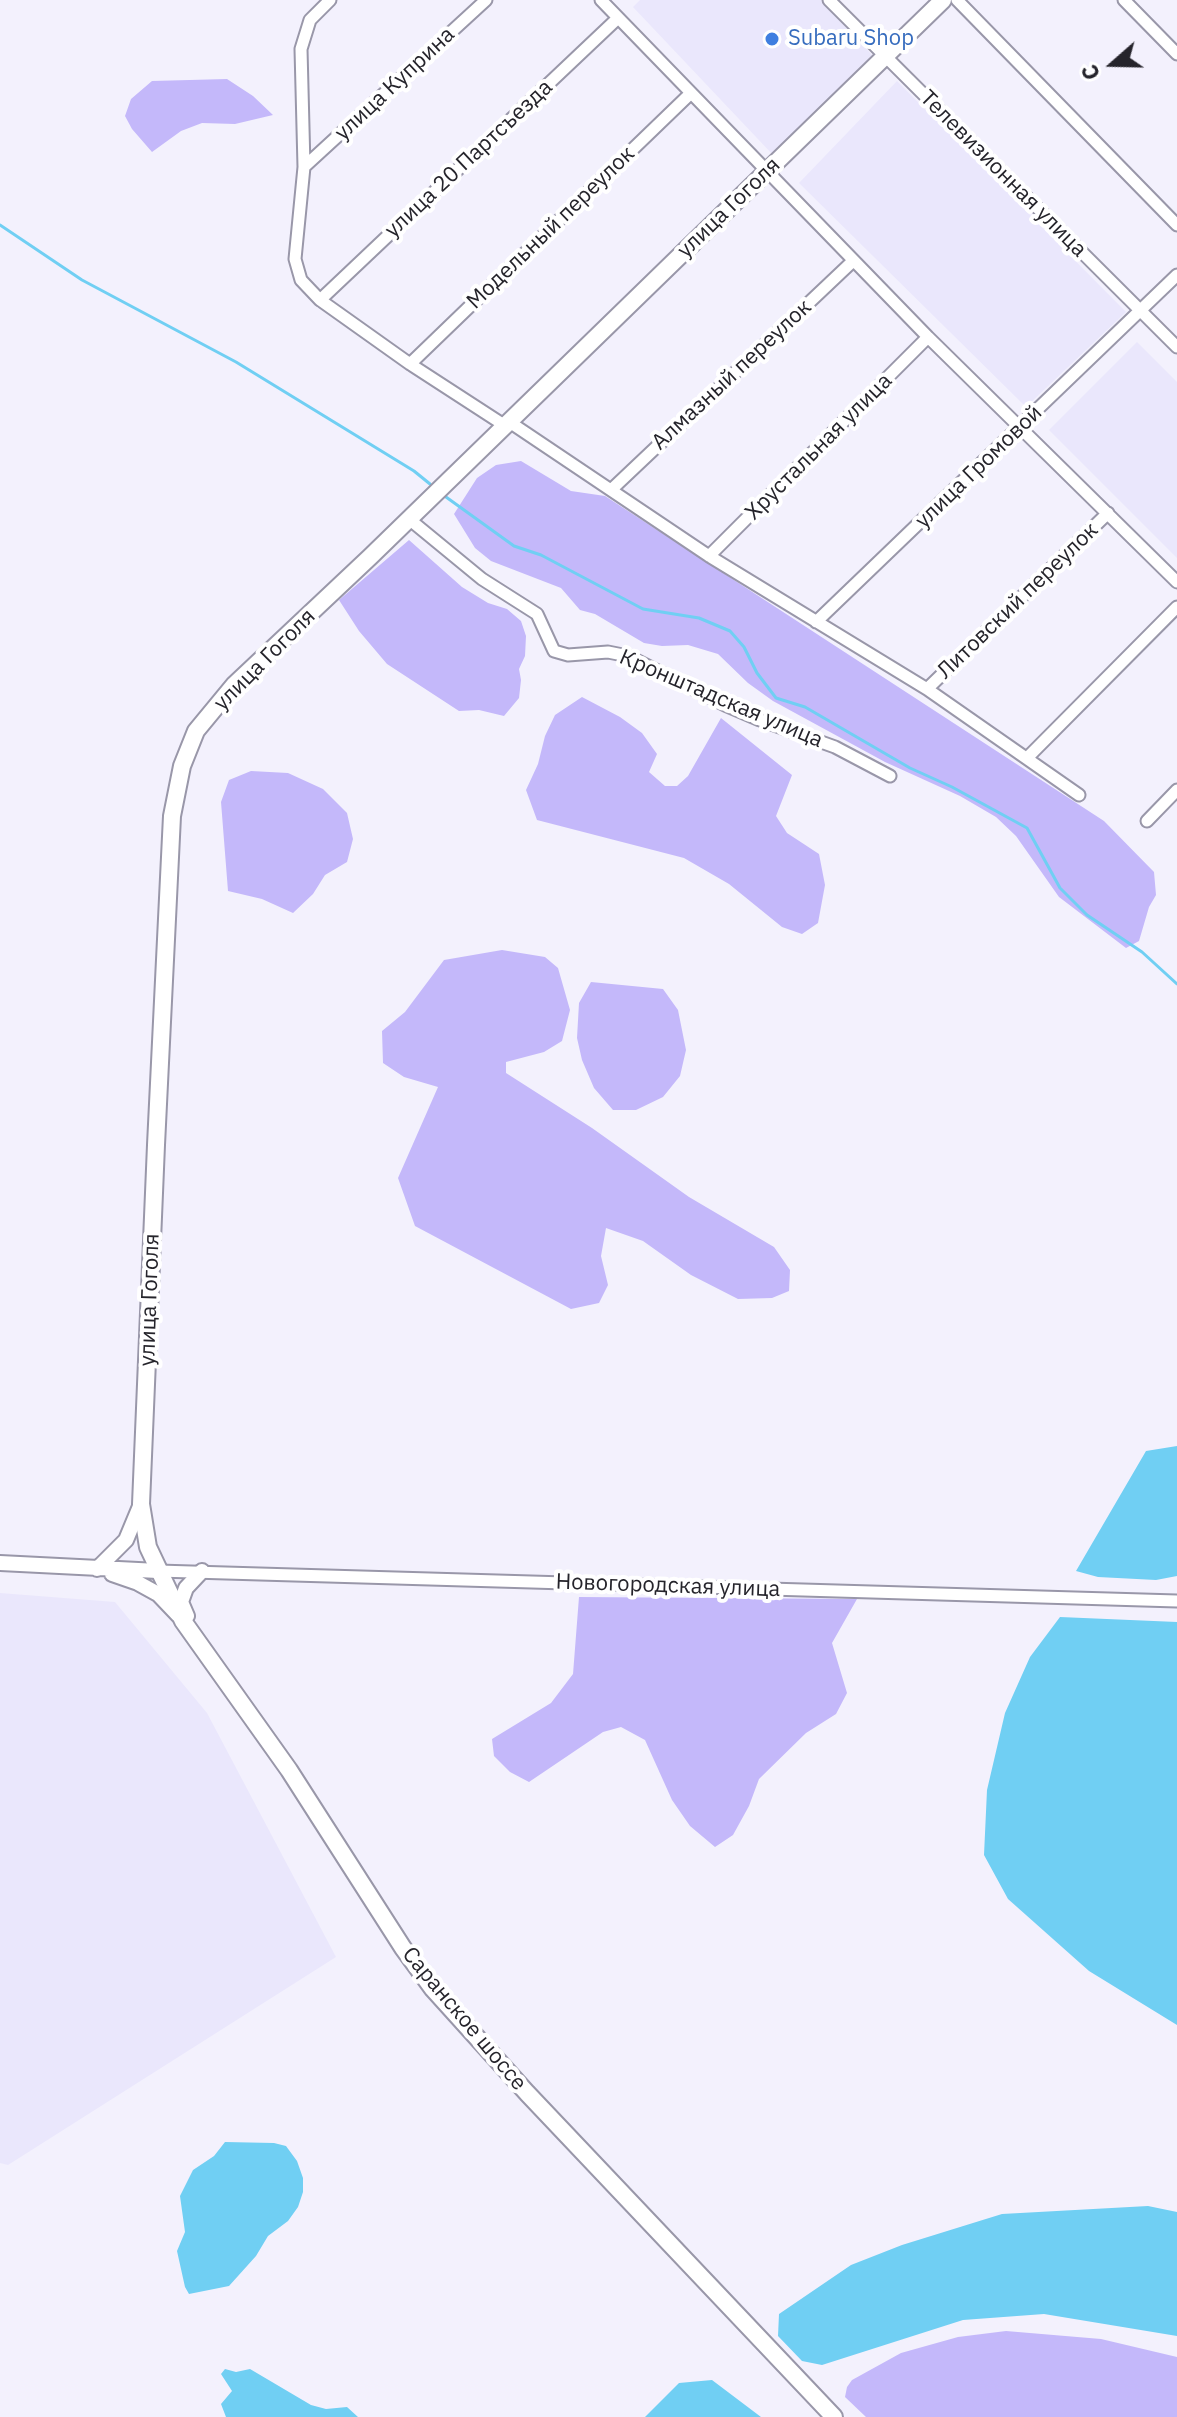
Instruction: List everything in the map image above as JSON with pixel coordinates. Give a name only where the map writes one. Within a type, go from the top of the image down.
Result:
[{"type":"highway","name":"улица Гоголя","points":[[158,1571],[148,1547],[141,1504],[172,816],[182,766],[196,731],[234,685],[943,0]]},
{"type":"highway","name":"Саранское шоссе","points":[[158,1571],[183,1621],[289,1770],[403,1948],[433,1989],[537,2105],[834,2417]]},
{"type":"main road","points":[[97,1569],[126,1540],[141,1504]]},
{"type":"main road","points":[[0,1563],[158,1571]]},
{"type":"main road","points":[[97,1569],[138,1583],[158,1594],[183,1621]]},
{"type":"main road","points":[[196,1639],[181,1602],[186,1588],[202,1571]]},
{"type":"street","points":[[330,0],[310,20],[301,49],[304,167],[295,259],[301,280],[320,300],[410,364],[612,489],[709,556],[927,689],[1079,795]]},
{"type":"street","name":"улица Куприна","points":[[304,167],[486,0]]},
{"type":"street","points":[[601,0],[928,337],[1177,582]]},
{"type":"street","name":"Телевизионная улица","points":[[829,0],[1177,347]]},
{"type":"street","points":[[957,0],[1177,225]]},
{"type":"street","points":[[1124,0],[1177,54]]},
{"type":"street","name":"улица 20 Партсъезда","points":[[320,300],[618,18]]},
{"type":"street","name":"Модельный переулок","points":[[410,364],[691,93]]},
{"type":"street","name":"Алмазный переулок","points":[[612,489],[853,261]]},
{"type":"street","name":"улица Громовой","points":[[816,622],[1177,275]]},
{"type":"street","name":"Хрустальная улица","points":[[709,556],[928,337]]},
{"type":"street","name":"Литовский переулок","points":[[927,689],[1108,513]]},
{"type":"street","name":"Кронштадская улица","points":[[409,519],[482,579],[537,614],[554,651],[568,655],[608,652],[628,656],[725,705],[835,747],[890,776]]},
{"type":"street","points":[[1027,758],[1177,607]]},
{"type":"street","points":[[1147,821],[1177,790]]},
{"type":"street","name":"Новогородская улица","points":[[158,1571],[1177,1601]]},
{"type":"shaded area","points":[[640,0],[821,0],[872,55],[774,156],[633,7]]},
{"type":"shaded area","points":[[227,79],[253,96],[273,115],[235,124],[202,123],[181,131],[152,152],[125,116],[131,99],[152,81]]},
{"type":"shaded area","points":[[897,81],[1126,312],[1026,407],[799,183]]},
{"type":"shaded area","points":[[1137,342],[1177,382],[1177,558],[1049,430]]},
{"type":"shaded area","points":[[521,461],[571,491],[605,496],[1104,821],[1154,872],[1156,895],[1149,907],[1139,941],[1126,948],[1059,897],[1016,836],[996,817],[960,796],[885,762],[773,701],[748,683],[718,654],[688,645],[644,643],[595,614],[580,610],[561,588],[491,561],[475,548],[454,514],[477,478],[496,465]]},
{"type":"shaded area","points":[[409,540],[462,587],[488,603],[507,609],[521,621],[526,636],[525,656],[519,669],[519,698],[504,716],[479,710],[459,711],[387,664],[359,631],[339,600]]},
{"type":"shaded area","points":[[582,697],[620,717],[642,733],[657,754],[649,772],[665,786],[677,786],[688,776],[721,718],[792,775],[776,816],[787,833],[819,854],[825,885],[818,923],[802,934],[782,927],[729,884],[684,858],[537,820],[526,790],[538,764],[545,736],[555,715]]},
{"type":"shaded area","points":[[251,771],[288,773],[323,789],[347,813],[353,839],[347,862],[325,875],[313,894],[293,913],[262,899],[228,891],[221,802],[229,780]]},
{"type":"shaded area","points":[[502,950],[545,957],[558,968],[570,1010],[562,1041],[544,1052],[506,1062],[506,1073],[592,1128],[689,1197],[774,1247],[790,1270],[789,1291],[772,1298],[738,1299],[691,1275],[643,1241],[606,1228],[601,1256],[608,1285],[599,1303],[571,1309],[415,1226],[398,1178],[438,1087],[404,1077],[383,1063],[382,1031],[405,1012],[444,960]]},
{"type":"shaded area","points":[[591,982],[663,989],[678,1010],[686,1050],[680,1076],[663,1097],[636,1110],[613,1110],[594,1088],[582,1060],[577,1038],[579,1003]]},
{"type":"shaded area","points":[[0,1593],[115,1602],[207,1713],[336,1957],[8,2165],[0,2163]]},
{"type":"shaded area","points":[[579,1597],[857,1599],[832,1643],[847,1693],[836,1714],[806,1733],[759,1779],[733,1835],[715,1847],[690,1826],[672,1800],[645,1740],[621,1727],[603,1732],[529,1782],[510,1772],[494,1756],[492,1739],[551,1703],[573,1674]]},
{"type":"shaded area","points":[[1006,2331],[1101,2339],[1177,2357],[1177,2417],[866,2417],[845,2397],[852,2380],[901,2353],[958,2337]]},
{"type":"water","points":[[1177,1446],[1177,1576],[1156,1580],[1098,1577],[1076,1571],[1146,1451]]},
{"type":"water","points":[[1060,1617],[1177,1622],[1177,2025],[1089,1971],[1008,1899],[984,1855],[987,1790],[1005,1713],[1030,1657]]},
{"type":"water","points":[[225,2142],[286,2146],[297,2161],[303,2178],[303,2192],[298,2207],[288,2221],[268,2236],[256,2256],[229,2286],[189,2294],[177,2251],[185,2232],[180,2196],[193,2170],[214,2156]]},
{"type":"water","points":[[1148,2206],[1177,2212],[1177,2336],[1044,2314],[963,2320],[822,2365],[802,2361],[778,2336],[779,2314],[851,2265],[902,2245],[1002,2214]]},
{"type":"water","points":[[225,2369],[236,2372],[250,2369],[311,2405],[326,2409],[347,2407],[358,2417],[226,2417],[221,2404],[232,2391],[221,2374]]},
{"type":"water","points":[[712,2380],[761,2417],[645,2417],[679,2383]]},
{"type":"waterway","points":[[0,225],[82,280],[236,362],[414,471],[430,484]]},
{"type":"waterway","points":[[446,497],[514,546],[541,555],[643,609],[699,618],[730,631],[744,647],[757,673],[776,698],[805,707],[910,768],[1027,828],[1060,888],[1087,915],[1142,952],[1177,984]]},
{"type":"place","name":"Subaru Shop","points":[[772,39]]}]
